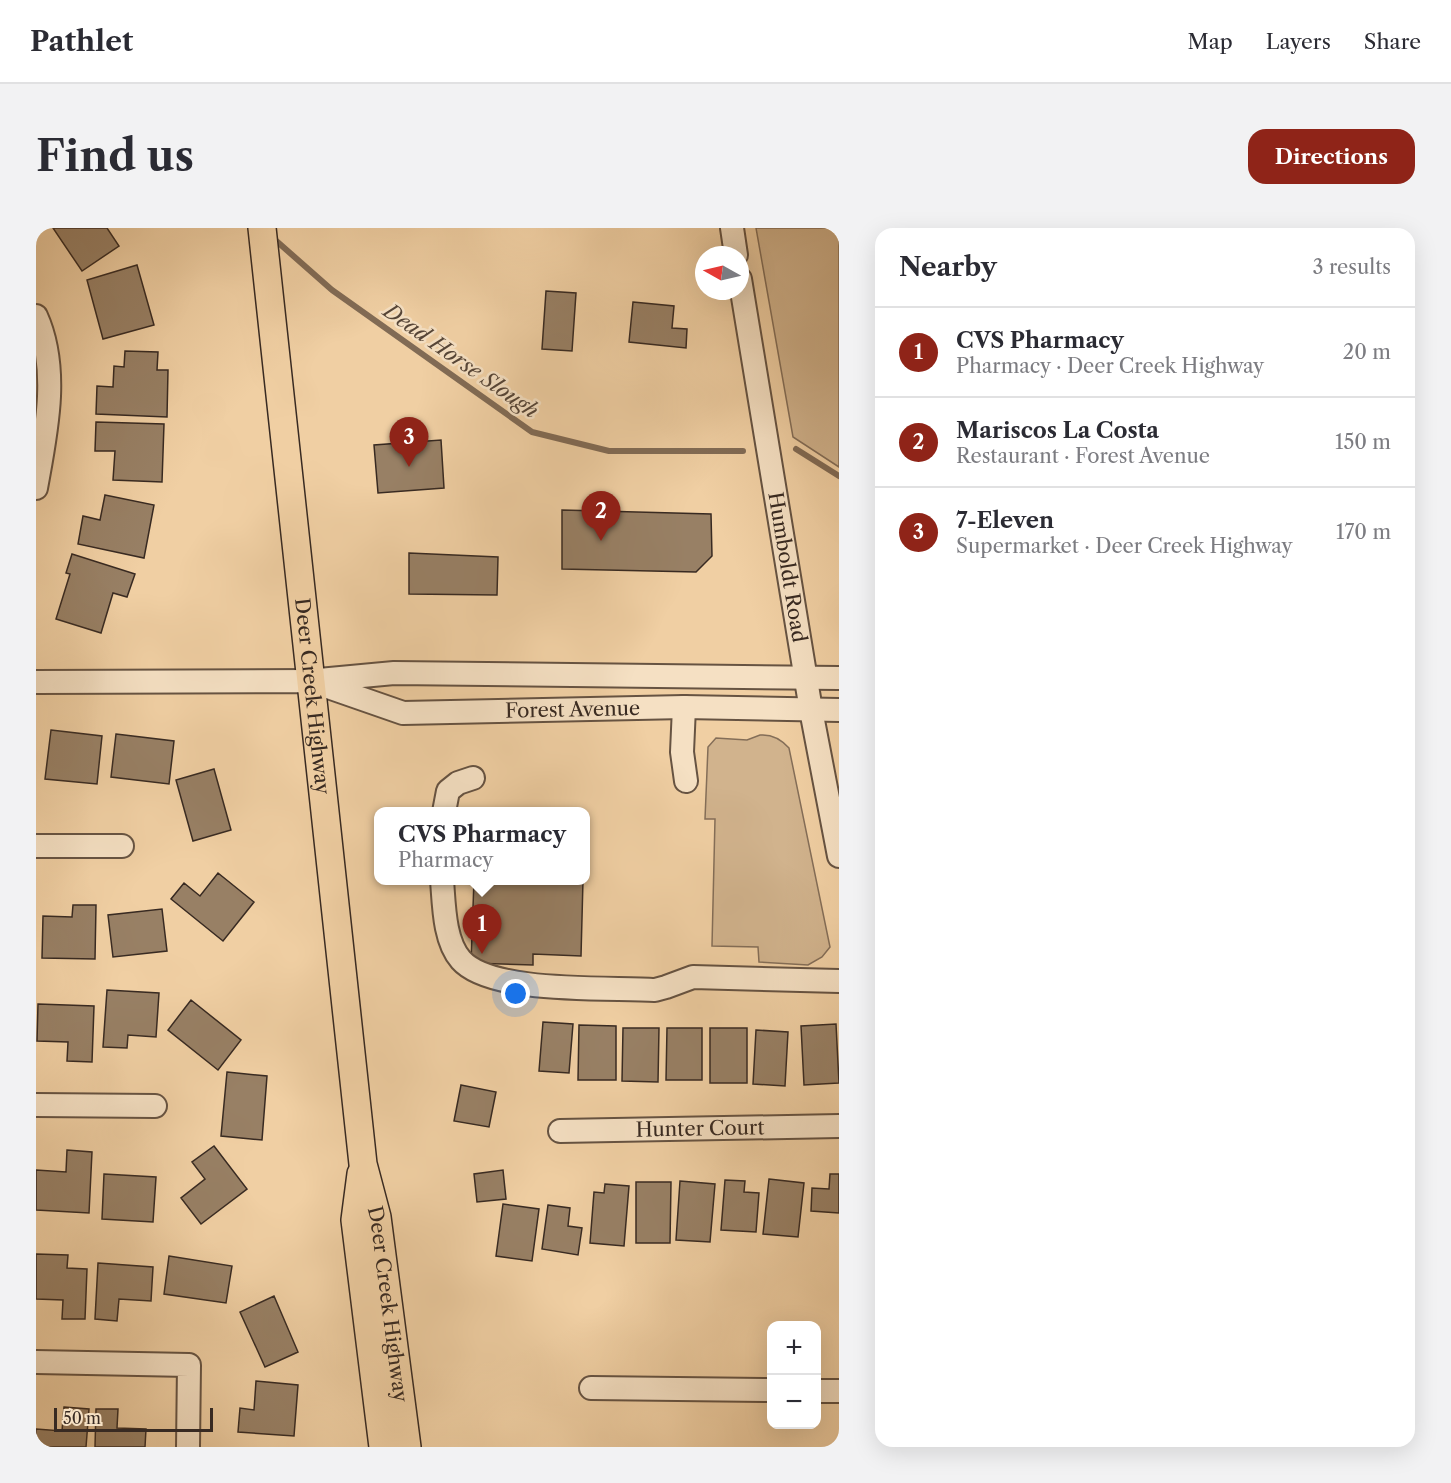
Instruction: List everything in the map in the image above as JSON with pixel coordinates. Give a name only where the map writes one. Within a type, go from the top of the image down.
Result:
[{"type":"main road","name":"Deer Creek Highway","points":[[262,228],[363,1164],[377,1217],[407,1447]]},
{"type":"main road","name":"Deer Creek Highway","points":[[363,1164],[355,1220],[383,1447]]},
{"type":"street","points":[[732,228],[735,246]]},
{"type":"street","name":"Humboldt Road","points":[[743,300],[806,677],[835,808],[839,856]]},
{"type":"street","points":[[36,315],[42,329],[48,369],[49,410],[36,488]]},
{"type":"street","name":"Forest Avenue","points":[[36,682],[311,681],[394,674],[839,678]]},
{"type":"street","name":"Forest Avenue","points":[[311,681],[403,713],[684,707],[839,710]]},
{"type":"street","points":[[684,707],[682,752],[686,781]]},
{"type":"street","points":[[445,807],[448,791],[458,783],[473,778]]},
{"type":"street","points":[[36,846],[122,846]]},
{"type":"street","points":[[442,885],[446,929],[460,959],[473,970],[518,984],[655,990],[693,977],[839,981]]},
{"type":"street","points":[[36,1105],[155,1106]]},
{"type":"street","name":"Hunter Court","points":[[560,1131],[839,1126]]},
{"type":"street","points":[[36,1362],[189,1365],[189,1447]]},
{"type":"street","points":[[591,1388],[767,1390]]},
{"type":"street","points":[[821,1391],[839,1391]]},
{"type":"shaded area","points":[[756,228],[839,228],[839,467],[793,437]]},
{"type":"shaded area","points":[[760,735],[776,738],[789,748],[830,947],[822,957],[808,965],[759,962],[758,947],[712,946],[715,819],[705,819],[708,747],[716,738],[747,740]]},
{"type":"building","points":[[53,228],[107,228],[119,246],[82,271]]},
{"type":"building","points":[[137,265],[154,325],[103,339],[87,280]]},
{"type":"building","points":[[546,291],[576,293],[572,351],[542,349]]},
{"type":"building","points":[[633,302],[674,306],[672,328],[687,329],[686,348],[629,342]]},
{"type":"building","points":[[125,351],[158,352],[157,370],[168,370],[167,417],[96,414],[97,386],[113,387],[114,366],[124,367]]},
{"type":"building","points":[[96,422],[164,424],[162,482],[113,480],[115,451],[95,451]]},
{"type":"building","points":[[441,440],[444,488],[378,493],[374,445]]},
{"type":"building","points":[[105,495],[154,505],[144,558],[78,544],[83,516],[100,520]]},
{"type":"building","points":[[562,510],[711,514],[712,556],[696,572],[562,569]]},
{"type":"building","points":[[409,553],[498,557],[497,595],[409,594]]},
{"type":"building","points":[[72,554],[135,574],[127,597],[113,593],[101,633],[56,619],[70,574],[66,573]]},
{"type":"building","points":[[51,730],[102,736],[97,784],[45,779]]},
{"type":"building","points":[[116,734],[174,741],[169,784],[111,777]]},
{"type":"building","points":[[214,769],[231,830],[193,841],[176,780]]},
{"type":"building","points":[[218,873],[254,902],[223,941],[171,899],[184,883],[200,896]]},
{"type":"building","points":[[474,885],[583,885],[581,956],[533,954],[533,965],[471,963]]},
{"type":"building","points":[[73,905],[96,905],[95,959],[42,958],[43,916],[72,917]]},
{"type":"building","points":[[162,909],[167,951],[113,957],[108,915]]},
{"type":"building","points":[[107,990],[159,993],[156,1037],[128,1035],[127,1048],[103,1047]]},
{"type":"building","points":[[191,1000],[241,1040],[218,1070],[168,1030]]},
{"type":"building","points":[[38,1004],[94,1006],[92,1062],[67,1061],[68,1042],[37,1041]]},
{"type":"building","points":[[543,1022],[573,1024],[569,1073],[539,1071]]},
{"type":"building","points":[[836,1024],[839,1083],[804,1085],[801,1026]]},
{"type":"building","points":[[579,1025],[616,1026],[616,1080],[578,1080]]},
{"type":"building","points":[[623,1028],[659,1028],[658,1082],[622,1081]]},
{"type":"building","points":[[667,1028],[702,1028],[702,1080],[666,1080]]},
{"type":"building","points":[[710,1028],[747,1028],[747,1083],[710,1083]]},
{"type":"building","points":[[756,1030],[788,1032],[785,1086],[753,1084]]},
{"type":"building","points":[[227,1072],[267,1076],[262,1140],[221,1136]]},
{"type":"building","points":[[461,1085],[496,1092],[489,1127],[454,1121]]},
{"type":"building","points":[[214,1146],[247,1189],[201,1224],[181,1198],[205,1179],[192,1162]]},
{"type":"building","points":[[67,1150],[92,1152],[89,1213],[36,1210],[36,1170],[66,1172]]},
{"type":"building","points":[[503,1170],[506,1199],[477,1202],[474,1174]]},
{"type":"building","points":[[104,1174],[156,1177],[153,1222],[102,1219]]},
{"type":"building","points":[[830,1174],[839,1174],[839,1213],[811,1211],[812,1188],[829,1189]]},
{"type":"building","points":[[769,1179],[804,1183],[798,1237],[763,1234]]},
{"type":"building","points":[[725,1180],[745,1181],[744,1192],[759,1193],[756,1232],[721,1230]]},
{"type":"building","points":[[680,1181],[715,1184],[710,1242],[676,1240]]},
{"type":"building","points":[[636,1182],[671,1182],[670,1243],[636,1243]]},
{"type":"building","points":[[605,1184],[629,1186],[624,1246],[590,1243],[594,1192],[604,1193]]},
{"type":"building","points":[[503,1204],[539,1209],[532,1261],[496,1256]]},
{"type":"building","points":[[548,1205],[570,1208],[568,1226],[582,1228],[578,1255],[542,1249]]},
{"type":"building","points":[[36,1254],[68,1255],[67,1268],[87,1269],[85,1319],[62,1319],[63,1300],[36,1299]]},
{"type":"building","points":[[169,1256],[232,1266],[226,1303],[164,1294]]},
{"type":"building","points":[[98,1263],[153,1267],[151,1301],[119,1299],[117,1321],[95,1319]]},
{"type":"building","points":[[274,1296],[298,1352],[265,1367],[240,1312]]},
{"type":"building","points":[[256,1381],[298,1385],[294,1436],[238,1432],[240,1408],[254,1410]]},
{"type":"building","points":[[64,1407],[89,1409],[86,1447],[36,1447],[36,1429],[62,1431]]},
{"type":"building","points":[[96,1409],[118,1409],[117,1428],[146,1429],[145,1447],[95,1447]]},
{"type":"waterway","name":"Dead Horse Slough","points":[[273,238],[332,290],[532,432],[609,451],[743,451]]},
{"type":"waterway","name":"Dead Horse Slough","points":[[796,449],[839,476]]},
{"type":"place","name":"7-Eleven","points":[[409,467]]},
{"type":"place","name":"Mariscos La Costa","points":[[601,541]]},
{"type":"place","name":"CVS Pharmacy","points":[[482,954]]}]
